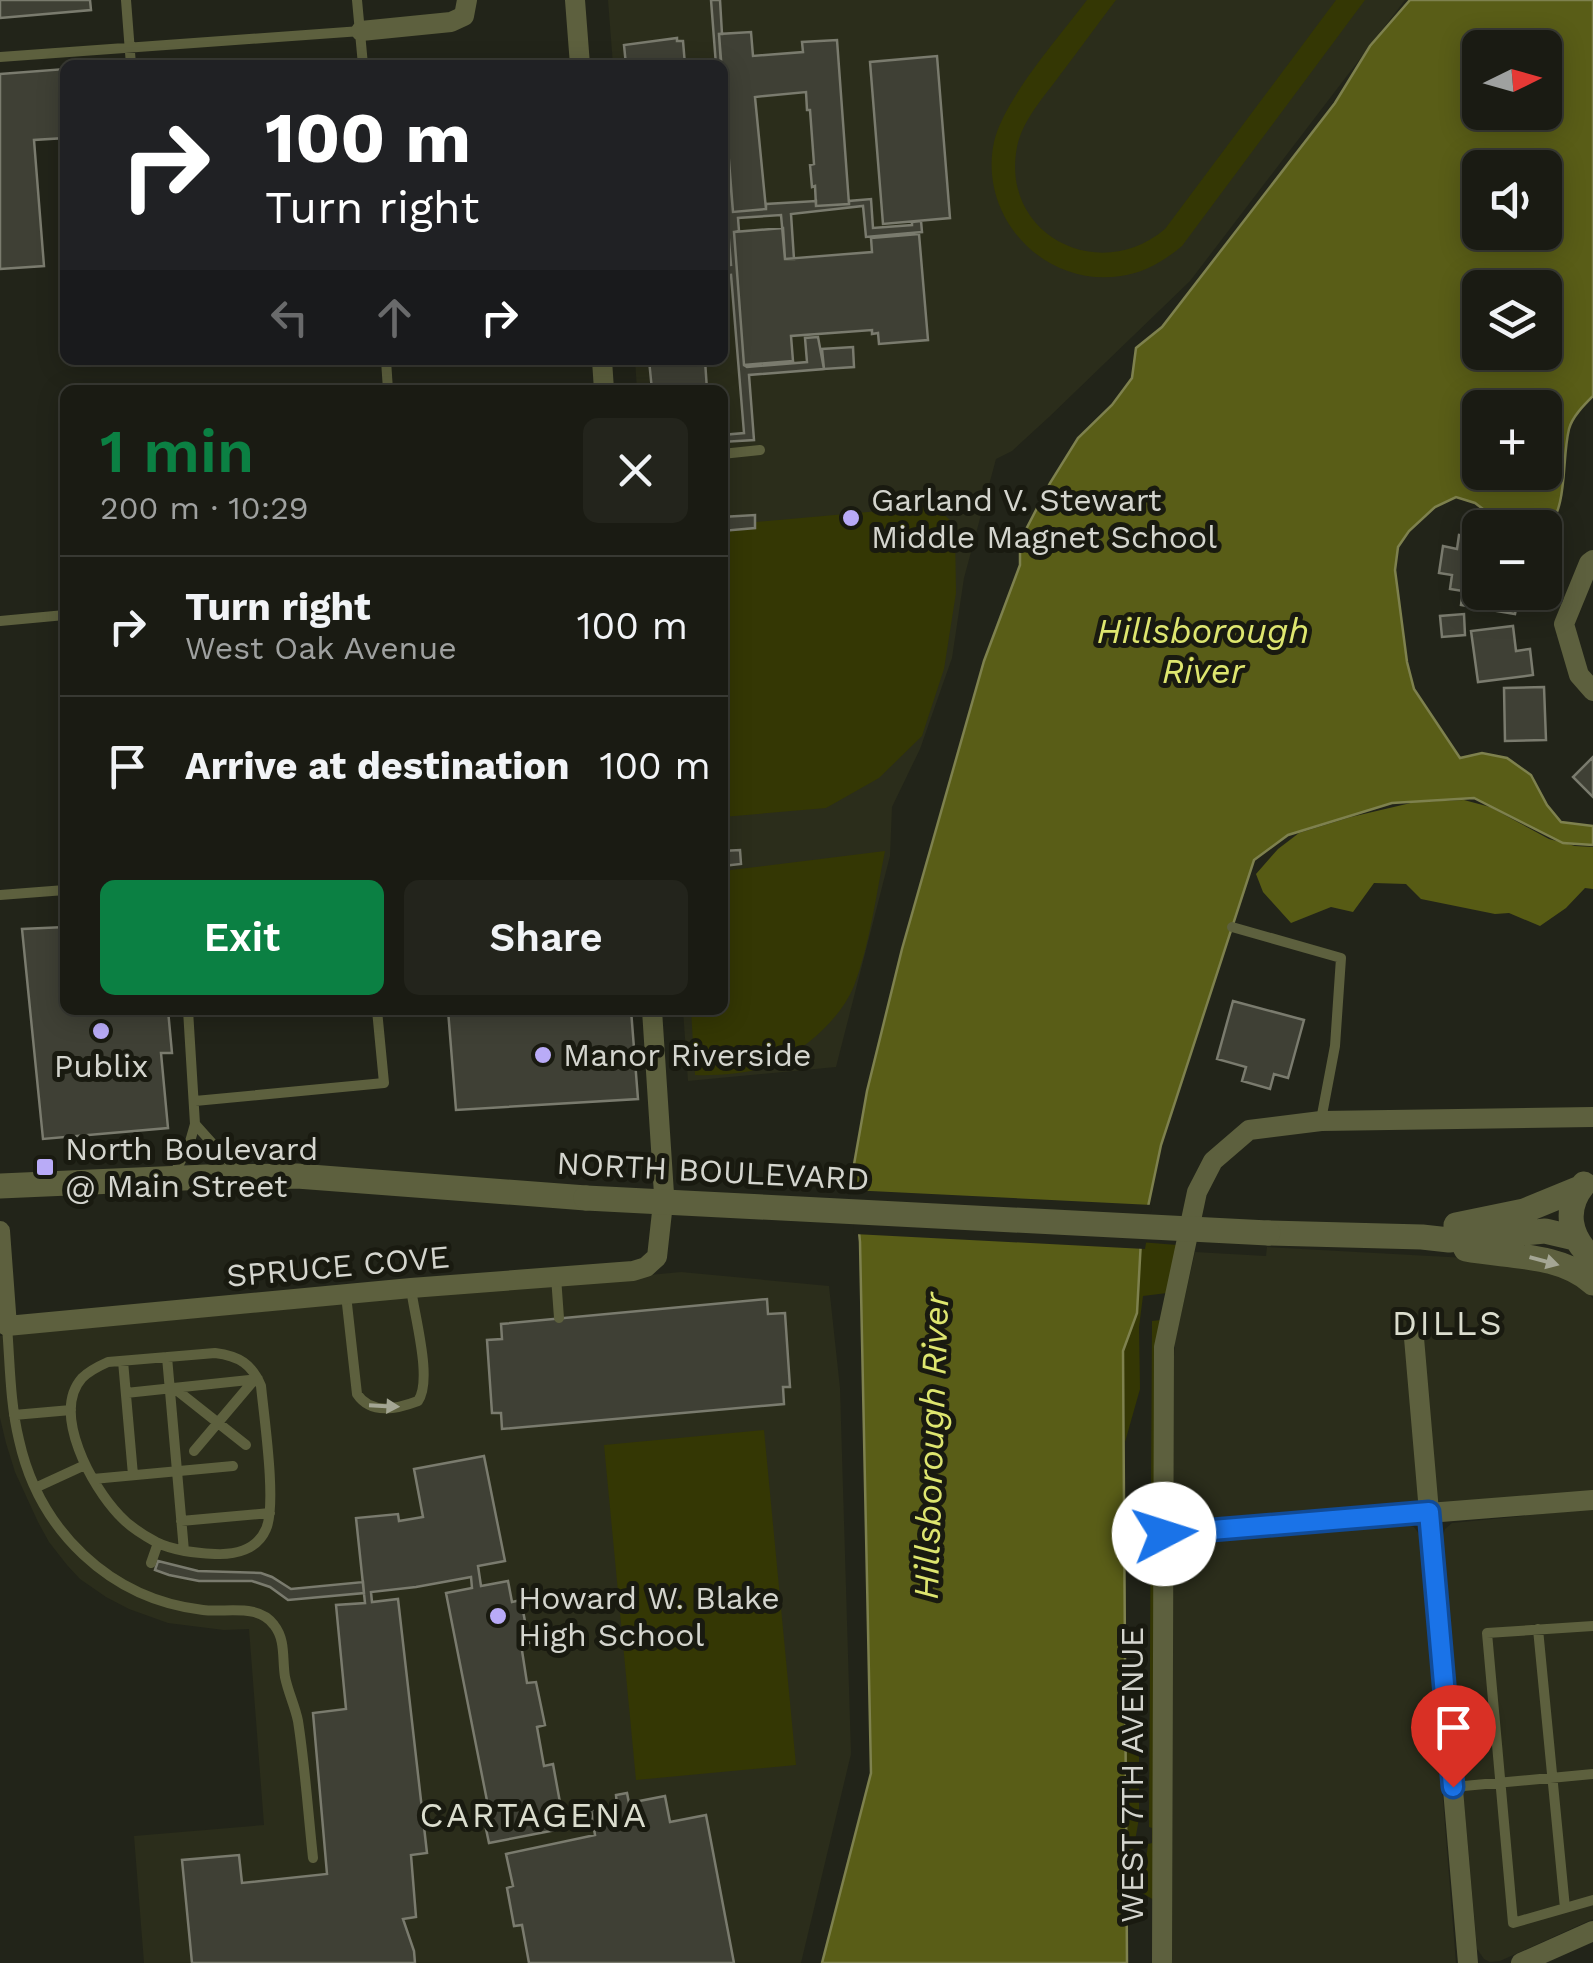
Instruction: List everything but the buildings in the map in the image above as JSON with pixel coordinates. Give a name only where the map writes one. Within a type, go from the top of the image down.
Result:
[{"type":"street","points":[[361,31],[451,22],[464,16],[468,0]]},
{"type":"street","points":[[575,0],[580,60]]},
{"type":"street","points":[[1593,560],[1564,624],[1580,675],[1593,691]]},
{"type":"street","name":"SPRUCE COVE","points":[[7,1326],[410,1288],[633,1272],[646,1267],[657,1258],[664,1194],[652,1015]]},
{"type":"street","points":[[1321,1121],[1593,1117]]},
{"type":"street","name":"WEST 7TH AVENUE","points":[[1162,1963],[1164,1347],[1196,1192],[1214,1161],[1249,1130],[1321,1121]]},
{"type":"street","name":"NORTH BOULEVARD","points":[[0,1186],[172,1178],[315,1178],[586,1198],[1268,1232],[1462,1239],[1545,1231],[1584,1248]]},
{"type":"street","points":[[1587,1182],[1570,1212],[1571,1225],[1593,1274]]},
{"type":"street","name":"NORTH BOULEVARD","points":[[1422,1237],[1443,1228],[1524,1211],[1587,1182]]},
{"type":"street","points":[[0,1231],[7,1326]]},
{"type":"street","points":[[1422,1237],[1479,1252],[1538,1260],[1573,1270],[1593,1283]]},
{"type":"street","points":[[1414,1338],[1468,1963]]},
{"type":"street","points":[[1164,1534],[1593,1500]]},
{"type":"street","points":[[1522,1963],[1593,1931]]},
{"type":"lane","points":[[126,0],[130,60]]},
{"type":"lane","points":[[358,0],[363,60]]},
{"type":"lane","points":[[0,58],[361,31]]},
{"type":"lane","points":[[728,453],[760,450]]},
{"type":"lane","points":[[0,621],[60,615]]},
{"type":"lane","points":[[0,895],[60,890]]},
{"type":"lane","points":[[1232,928],[1341,958],[1334,1046],[1321,1121]]},
{"type":"lane","points":[[172,1178],[195,1124],[188,1015]]},
{"type":"lane","points":[[194,1101],[384,1083],[377,1015]]},
{"type":"lane","points":[[195,1124],[242,1177]]},
{"type":"lane","points":[[556,1278],[559,1318]]},
{"type":"lane","points":[[346,1295],[357,1394],[363,1403],[374,1408],[388,1408],[418,1402],[423,1394],[410,1288]]},
{"type":"lane","points":[[7,1326],[14,1416],[25,1464],[53,1521],[71,1544],[95,1567],[134,1591],[182,1606],[250,1611],[264,1616],[276,1627],[297,1718],[313,1858]]},
{"type":"lane","points":[[216,1353],[244,1361],[256,1372],[261,1386],[270,1513],[264,1533],[243,1552],[184,1552],[158,1543],[120,1516],[85,1465],[71,1410],[80,1380],[108,1362],[167,1358],[216,1353]]},
{"type":"lane","points":[[167,1358],[184,1552]]},
{"type":"lane","points":[[122,1361],[134,1475]]},
{"type":"lane","points":[[126,1393],[256,1379]]},
{"type":"lane","points":[[194,1451],[256,1379]]},
{"type":"lane","points":[[172,1388],[246,1445]]},
{"type":"lane","points":[[14,1416],[71,1410]]},
{"type":"lane","points":[[35,1488],[85,1465]]},
{"type":"lane","points":[[93,1478],[233,1466]]},
{"type":"lane","points":[[181,1521],[270,1513]]},
{"type":"lane","points":[[151,1563],[158,1543]]},
{"type":"lane","points":[[1593,1626],[1487,1633],[1513,1923],[1593,1900]]},
{"type":"lane","points":[[1538,1629],[1565,1908]]},
{"type":"lane","points":[[1453,1787],[1593,1774]]},
{"type":"shaded area","name":"Garland V. Stewart Middle Magnet School","points":[[608,0],[1405,0],[1190,281],[1012,451],[996,459],[964,578],[952,658],[920,749],[892,807],[890,856],[836,1067],[688,1081],[683,1015],[728,1015],[728,385],[637,385],[635,365],[728,365],[728,60],[613,60]]},
{"type":"shaded area","points":[[1087,0],[1116,0],[1029,118],[1017,147],[1016,178],[1024,205],[1039,226],[1060,242],[1085,251],[1112,252],[1139,245],[1165,229],[1336,0],[1365,0],[1182,246],[1153,266],[1121,276],[1093,277],[1066,271],[1043,259],[1007,221],[996,196],[992,170],[994,142],[1009,107]]},
{"type":"shaded area","points":[[935,506],[952,522],[956,593],[944,669],[922,736],[879,778],[826,808],[728,817],[728,525]]},
{"type":"shaded area","points":[[1464,800],[1490,807],[1549,839],[1593,847],[1593,889],[1585,888],[1566,908],[1540,926],[1509,913],[1495,914],[1421,899],[1406,884],[1374,883],[1353,912],[1331,907],[1291,923],[1263,892],[1256,874],[1299,833],[1415,802]]},
{"type":"shaded area","points":[[885,851],[860,970],[848,998],[832,1020],[801,1048],[770,1066],[738,1073],[695,1075],[691,1015],[728,1015],[728,870]]},
{"type":"shaded area","points":[[1140,1242],[1177,1245],[1167,1293],[1143,1296],[1140,1389],[1125,1442],[1123,1351],[1137,1313]]},
{"type":"shaded area","points":[[1267,1247],[1522,1261],[1578,1279],[1593,1299],[1593,1493],[1191,1525],[1181,1522],[1173,1506],[1174,1356],[1195,1252],[1266,1256]]},
{"type":"shaded area","name":"Howard W. Blake High School","points":[[681,1272],[829,1286],[840,1388],[851,1754],[801,1963],[144,1963],[134,1836],[264,1825],[249,1629],[168,1623],[106,1597],[67,1565],[38,1522],[6,1443],[0,1418],[0,1336]]},
{"type":"shaded area","points":[[1161,1320],[1154,1900],[1142,1893],[1148,1844],[1152,1843],[1152,1321]]},
{"type":"shaded area","points":[[764,1430],[796,1765],[636,1780],[604,1445]]},
{"type":"shaded area","points":[[1593,1509],[1593,1919],[1490,1962],[1477,1949],[1441,1541],[1452,1523]]},
{"type":"shaded area","points":[[1408,1525],[1422,1538],[1456,1963],[1172,1963],[1172,1561],[1176,1551],[1194,1543]]},
{"type":"shaded area","points":[[1126,1677],[1139,1744],[1139,1818],[1127,1888]]},
{"type":"water","name":"Hillsborough River","points":[[1410,0],[1593,0],[1593,396],[1569,429],[1562,488],[1562,390],[1462,390],[1462,490],[1562,490],[1558,510],[1484,510],[1456,497],[1435,507],[1409,531],[1398,547],[1395,570],[1414,689],[1460,758],[1482,753],[1507,758],[1531,775],[1561,822],[1593,826],[1593,845],[1563,843],[1474,798],[1392,803],[1288,835],[1254,860],[1161,1145],[1141,1240],[1137,1313],[1123,1351],[1127,1963],[822,1963],[871,1773],[860,1242],[853,1170],[867,1091],[902,949],[984,661],[1020,565],[1020,541],[1078,438],[1112,405],[1132,378],[1136,348],[1162,327],[1335,103],[1370,46]]},
{"type":"pier","points":[[850,1190],[1152,1205],[1145,1249],[854,1234]]},
{"type":"place","name":"Garland V. Stewart Middle Magnet School","points":[[851,518]]},
{"type":"place","name":"Publix","points":[[101,1031]]},
{"type":"place","name":"Manor Riverside","points":[[543,1055]]},
{"type":"place","name":"North Boulevard @ Main Street","points":[[45,1167]]},
{"type":"place","name":"Howard W. Blake High School","points":[[498,1616]]},
{"type":"district","name":"DILLS","points":[[1448,1323]]},
{"type":"district","name":"CARTAGENA","points":[[534,1815]]},
{"type":"route","points":[[1164,1534],[1429,1512],[1453,1787]]}]
